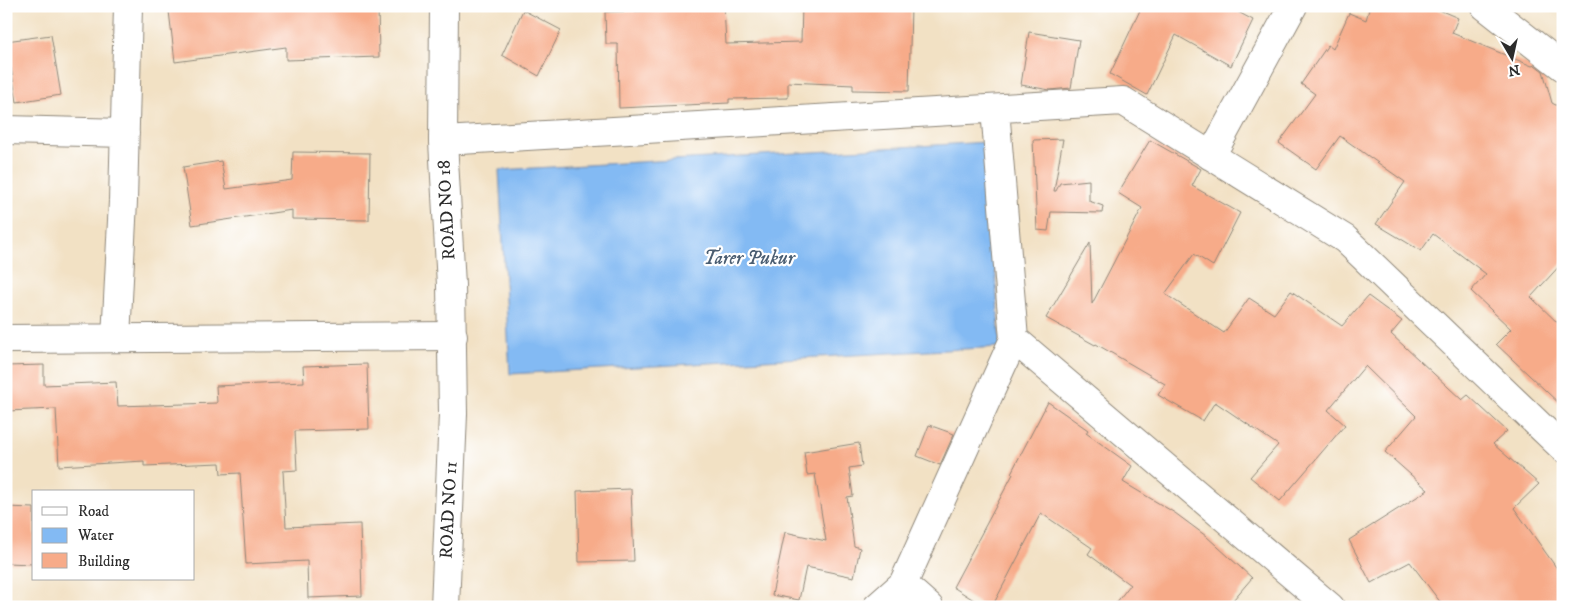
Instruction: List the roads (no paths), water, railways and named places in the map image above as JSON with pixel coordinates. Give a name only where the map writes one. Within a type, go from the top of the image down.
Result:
[{"type":"street","points":[[116,338],[125,133],[128,6]]},
{"type":"street","name":"ROAD NO 18","points":[[444,6],[444,141],[452,336],[453,414]]},
{"type":"street","points":[[1211,156],[1292,6]]},
{"type":"street","points":[[1485,6],[1563,67]]},
{"type":"street","points":[[444,141],[1124,101],[1345,239],[1563,448]]},
{"type":"street","points":[[877,607],[903,584],[1014,339],[995,109]]},
{"type":"street","points":[[6,130],[125,133]]},
{"type":"street","points":[[6,339],[452,336]]},
{"type":"street","points":[[1014,339],[1330,607]]},
{"type":"street","name":"ROAD NO 11","points":[[445,607],[453,414]]},
{"type":"street","points":[[903,584],[930,607]]},
{"type":"water","name":"Tarer Pukur","points":[[988,142],[1000,347],[510,374],[499,170]]}]
